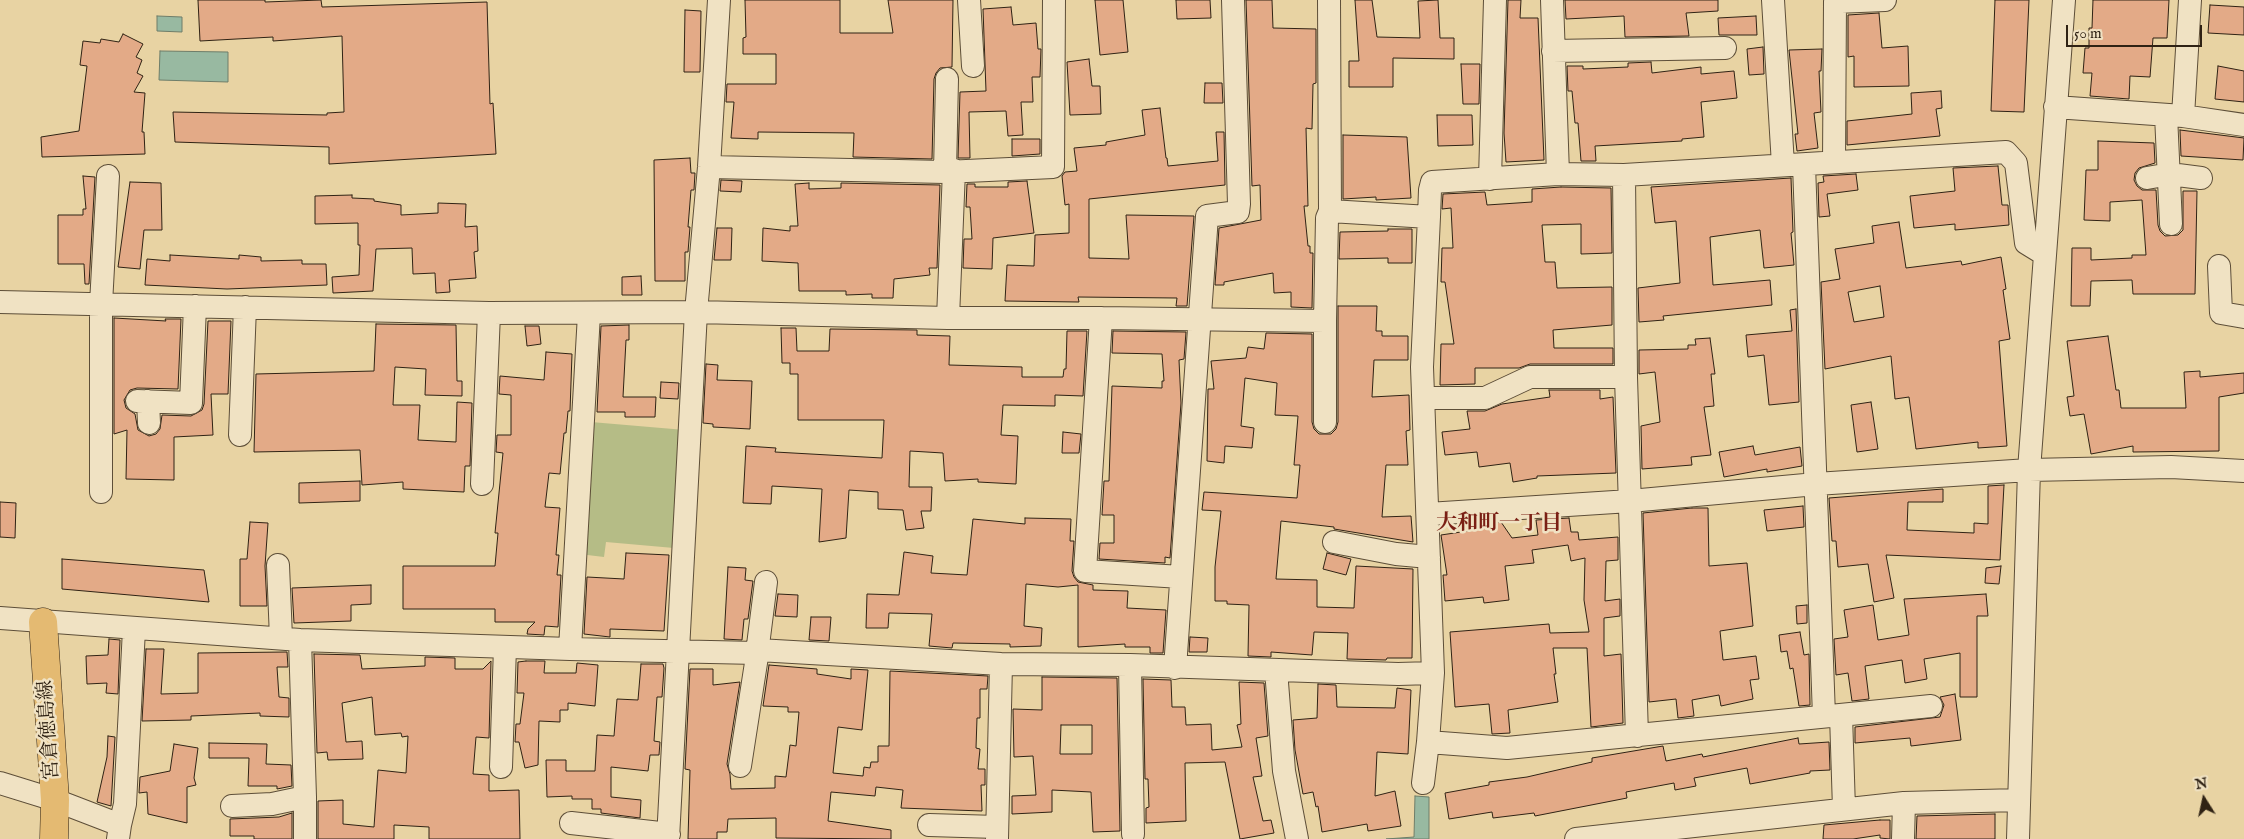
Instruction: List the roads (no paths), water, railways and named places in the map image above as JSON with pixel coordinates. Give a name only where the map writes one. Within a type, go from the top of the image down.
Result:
[{"type":"main road","name":"宮倉徳島線","points":[[42,622],[55,800],[54,839]]},
{"type":"street","points":[[571,823],[669,836],[696,312],[709,167],[718,0]]},
{"type":"street","points":[[969,0],[973,66]]},
{"type":"street","points":[[709,167],[950,171],[1053,167],[1054,0]]},
{"type":"street","points":[[1175,668],[1207,216],[1238,211],[1232,0]]},
{"type":"street","points":[[1325,422],[1327,218],[1330,211],[1330,0]]},
{"type":"street","points":[[1490,179],[1495,0]]},
{"type":"street","points":[[1552,0],[1558,174]]},
{"type":"street","points":[[1773,0],[1793,165],[1833,716],[1844,809]]},
{"type":"street","points":[[1834,162],[1835,2],[1885,0]]},
{"type":"street","points":[[2021,838],[2019,800],[2029,470],[2064,0]]},
{"type":"street","points":[[2171,224],[2170,174],[2175,116],[2190,0]]},
{"type":"street","points":[[1553,51],[1725,48]]},
{"type":"street","points":[[947,79],[950,171],[948,318]]},
{"type":"street","points":[[2055,108],[2175,116],[2244,125]]},
{"type":"street","points":[[1423,783],[1433,673],[1422,367],[1430,190],[1432,182],[1558,174],[1624,175],[2006,152],[2016,163],[2026,242],[2039,251],[2045,252]]},
{"type":"street","points":[[2147,178],[2170,174],[2201,178]]},
{"type":"street","points":[[1624,175],[1626,377],[1637,736]]},
{"type":"street","points":[[102,492],[101,304],[108,176]]},
{"type":"street","points":[[1330,211],[1429,217]]},
{"type":"street","points":[[2219,266],[2221,313],[2244,317]]},
{"type":"street","points":[[0,302],[489,314],[696,312],[948,318],[1325,321]]},
{"type":"street","points":[[145,408],[191,403],[195,306]]},
{"type":"street","points":[[240,435],[246,307]]},
{"type":"street","points":[[482,484],[489,314]]},
{"type":"street","points":[[570,649],[589,314]]},
{"type":"street","points":[[1101,318],[1085,571],[1181,577]]},
{"type":"street","points":[[1424,398],[1485,398],[1530,377],[1626,377]]},
{"type":"street","points":[[1428,514],[1630,501],[1816,484],[2029,470],[2171,467],[2244,471]]},
{"type":"street","points":[[1334,542],[1396,554],[1429,557]]},
{"type":"street","points":[[278,564],[291,639],[305,797],[305,839]]},
{"type":"street","points":[[740,766],[766,582]]},
{"type":"street","points":[[0,618],[291,639],[677,652],[757,652],[1001,664],[1130,665],[1175,668],[1433,673]]},
{"type":"street","points":[[0,783],[55,800],[119,832],[125,804],[134,629]]},
{"type":"street","points":[[500,767],[505,647]]},
{"type":"street","points":[[929,825],[997,833],[1001,664]]},
{"type":"street","points":[[1130,665],[1133,834]]},
{"type":"street","points":[[1276,670],[1284,771],[1297,839]]},
{"type":"street","points":[[1428,742],[1507,748],[1931,706]]},
{"type":"street","points":[[232,806],[272,804],[305,797]]},
{"type":"street","points":[[1576,839],[1904,803],[2019,800]]},
{"type":"street","points":[[1903,839],[1904,803]]},
{"type":"district","name":"大和町一丁目","points":[[1499,525]]}]
